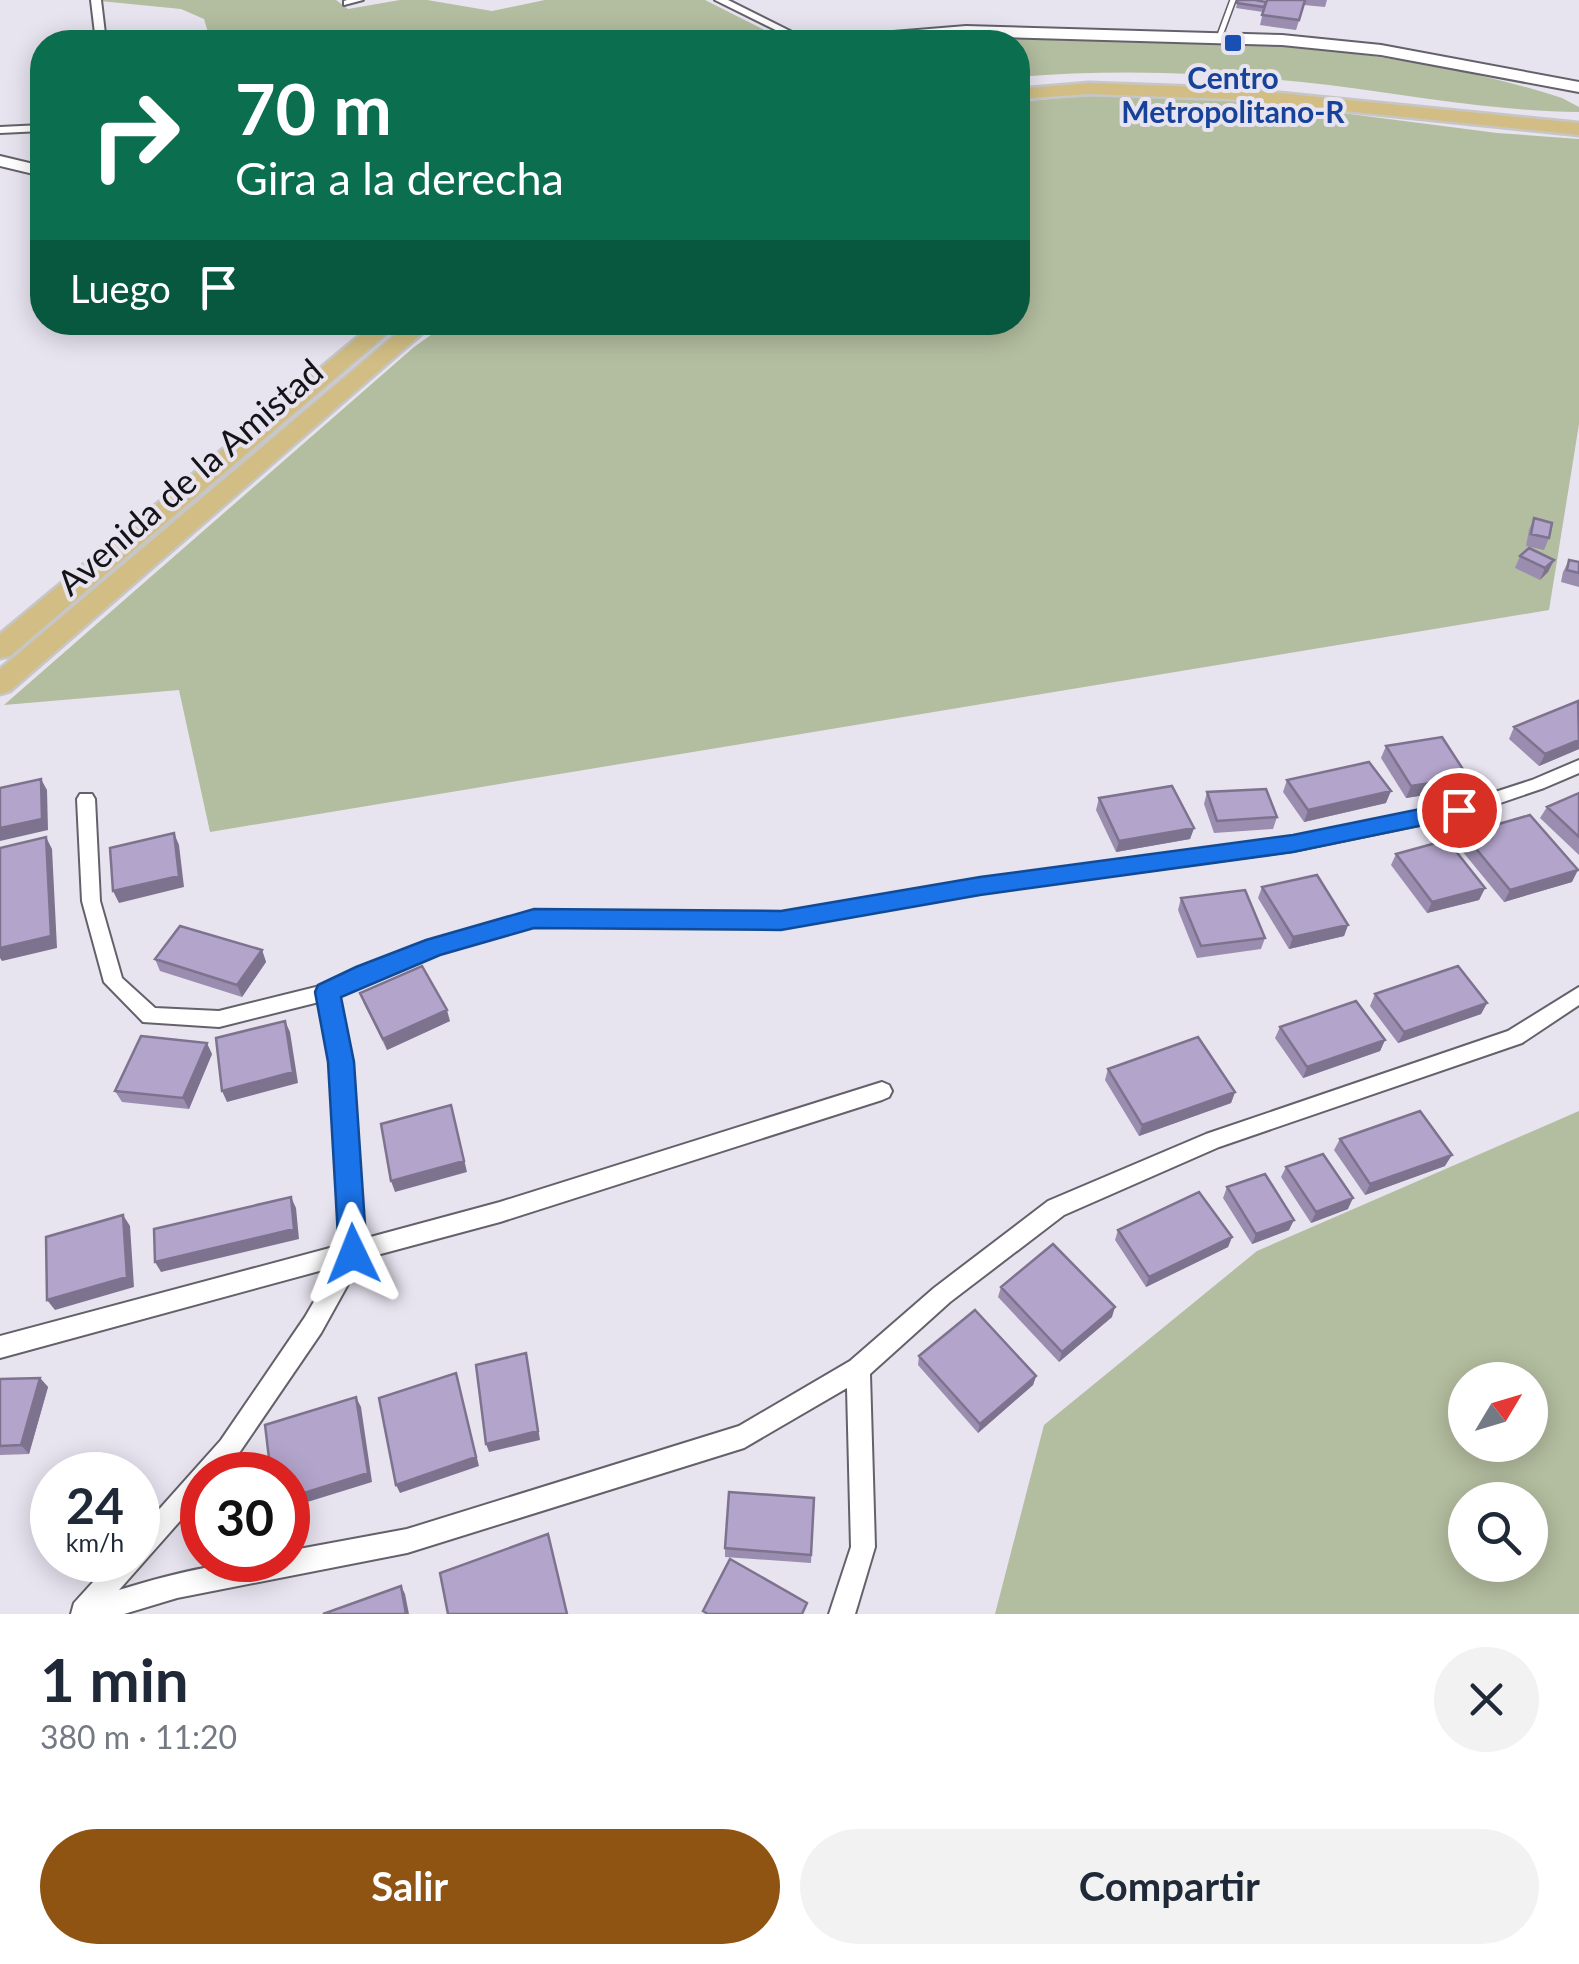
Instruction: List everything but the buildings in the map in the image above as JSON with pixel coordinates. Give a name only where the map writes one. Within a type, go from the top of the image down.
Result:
[{"type":"main road","points":[[1030,34],[1219,38],[1381,50],[1579,90]]},
{"type":"main road","points":[[1030,83],[1211,80],[1497,114],[1579,118]]},
{"type":"main road","points":[[1030,93],[1140,88],[1224,91],[1498,131],[1579,132]]},
{"type":"main road","points":[[0,161],[30,167]]},
{"type":"main road","name":"Avenida de la Amistad","points":[[0,649],[374,335]]},
{"type":"main road","name":"Avenida de la Amistad","points":[[0,684],[409,335]]},
{"type":"street","points":[[96,0],[100,30]]},
{"type":"street","points":[[720,0],[781,30]]},
{"type":"street","points":[[0,130],[30,129]]},
{"type":"street","points":[[86,800],[90,902],[114,982],[150,1016],[219,1019],[327,992],[434,947],[534,918],[781,921],[980,886],[1293,844],[1459,810],[1579,766]]},
{"type":"street","points":[[225,1452],[312,1325],[353,1254],[341,1062],[327,992]]},
{"type":"street","points":[[83,1614],[177,1585],[407,1541],[744,1436],[858,1369],[942,1296],[1056,1208],[1213,1140],[1515,1037],[1579,995]]},
{"type":"street","points":[[0,1347],[500,1212],[882,1090]]},
{"type":"street","points":[[842,1614],[863,1547],[858,1369]]},
{"type":"street","points":[[160,1526],[180,1503]]},
{"type":"street","points":[[83,1614],[111,1582]]},
{"type":"lane","points":[[1219,38],[1233,0]]},
{"type":"green space","points":[[90,0],[336,0],[348,9],[400,0],[427,0],[492,11],[545,0],[705,0],[764,30],[207,30],[204,19],[181,9]]},
{"type":"green space","points":[[1030,36],[1264,45],[1414,62],[1562,98],[1579,107],[1579,112],[1485,106],[1251,77],[1096,73],[1030,76]]},
{"type":"green space","points":[[1092,95],[1233,99],[1497,133],[1579,139],[1579,424],[1549,610],[210,832],[179,690],[4,705],[431,335],[1030,335],[1030,101]]},
{"type":"green space","points":[[1579,1111],[1579,1614],[995,1614],[1044,1425],[1257,1251]]},
{"type":"place","name":"Centro Metropolitano-R","points":[[1233,43]]},
{"type":"route","points":[[353,1254],[341,1062],[327,992],[365,974],[434,947],[534,918],[781,921],[980,886],[1293,844],[1459,810]]}]
